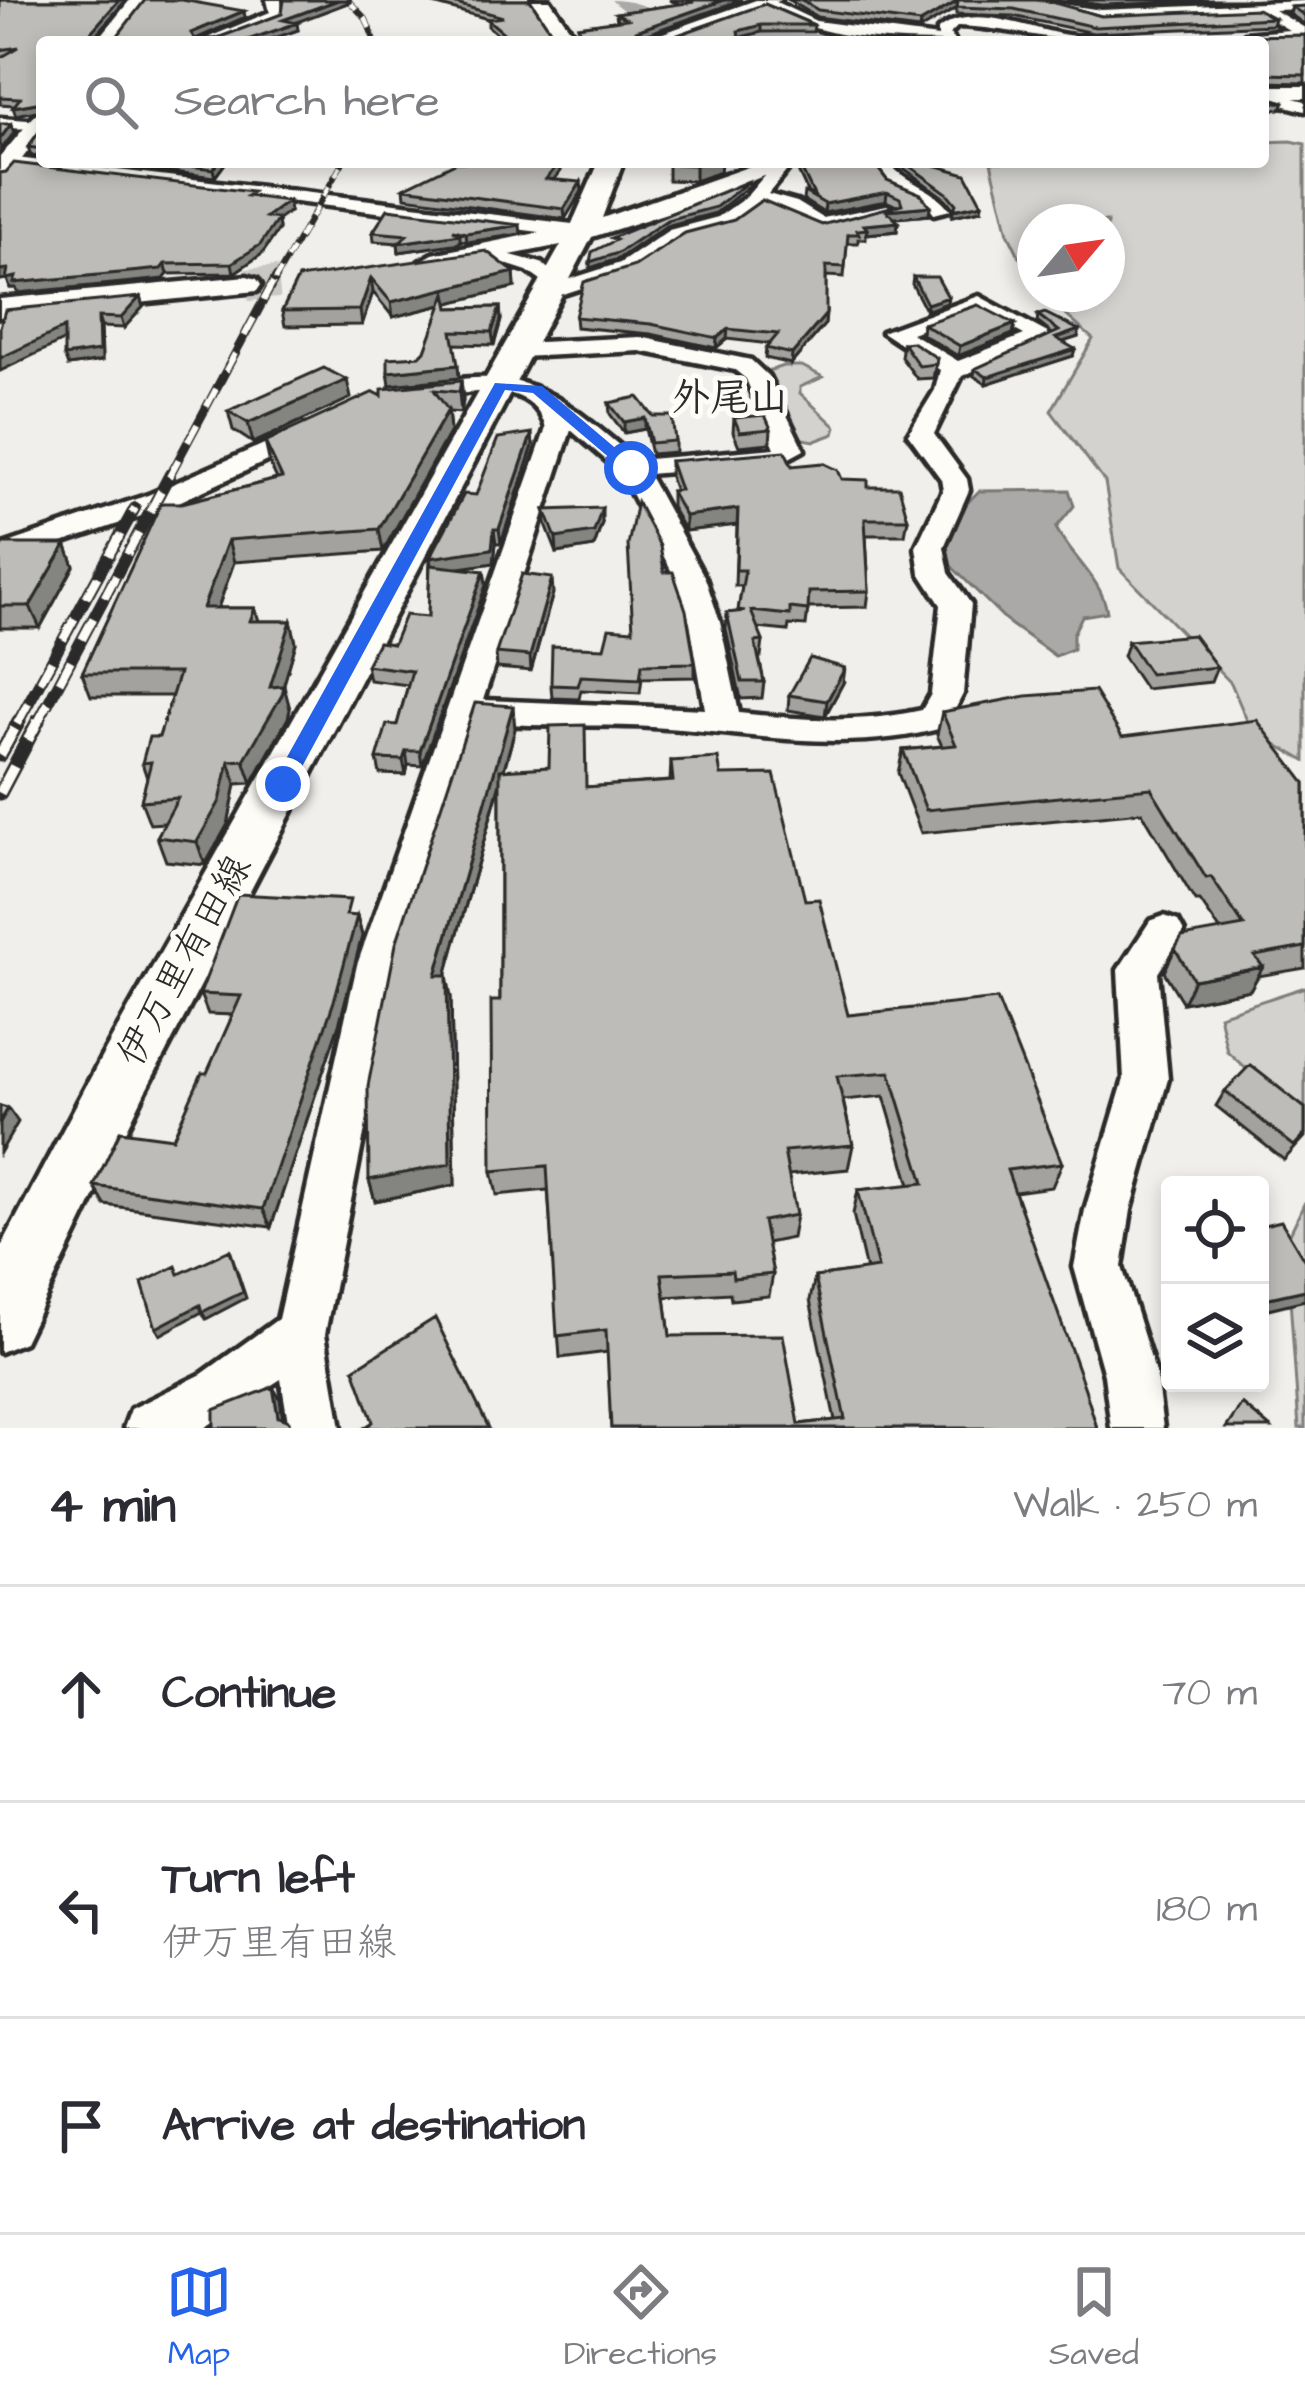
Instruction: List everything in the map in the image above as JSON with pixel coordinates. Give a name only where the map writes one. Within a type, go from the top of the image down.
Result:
[{"type":"main road","points":[[542,2],[565,36]]},
{"type":"main road","points":[[1269,93],[1305,92]]},
{"type":"main road","name":"伊万里有田線","points":[[0,1318],[133,1058],[510,368],[608,168]]},
{"type":"main road","points":[[410,265],[485,254],[581,231],[666,208],[769,168]]},
{"type":"main road","points":[[0,308],[247,285]]},
{"type":"street","points":[[110,36],[139,0]]},
{"type":"street","points":[[220,36],[277,14],[274,0]]},
{"type":"street","points":[[664,36],[767,0],[813,25],[900,36]]},
{"type":"street","points":[[1044,0],[1102,14],[1294,3]]},
{"type":"street","points":[[1025,7],[1117,36]]},
{"type":"street","points":[[1258,7],[1299,26],[1304,33],[1266,36]]},
{"type":"street","points":[[945,36],[955,22],[1012,23],[1056,36]]},
{"type":"street","points":[[1269,95],[1305,106]]},
{"type":"street","points":[[0,122],[36,122]]},
{"type":"street","points":[[4,167],[36,127]]},
{"type":"street","points":[[4,167],[562,225],[581,231]]},
{"type":"street","points":[[485,254],[534,267],[551,287],[627,267],[676,234],[725,221],[757,197],[779,168]]},
{"type":"street","points":[[884,168],[895,182],[930,195],[941,210]]},
{"type":"street","points":[[757,197],[790,206],[820,224],[887,211]]},
{"type":"street","points":[[397,395],[640,344],[743,365],[756,376],[790,450],[780,455],[631,468]]},
{"type":"street","points":[[510,368],[631,468],[690,578],[705,622],[724,720]]},
{"type":"street","points":[[462,708],[520,717],[597,712],[724,720],[829,736],[892,731],[934,719],[947,694],[956,604],[928,559],[930,535],[956,490],[954,479],[921,434],[922,426],[949,394],[955,369]]},
{"type":"street","points":[[315,1428],[301,1334],[377,965],[538,482],[554,447],[559,428],[554,403]]},
{"type":"street","points":[[0,555],[158,501],[325,424]]},
{"type":"street","points":[[1137,1428],[1130,1375],[1098,1267],[1108,1210],[1146,1079],[1138,970],[1164,932]]},
{"type":"street","points":[[150,1428],[220,1392],[301,1334]]},
{"type":"shaded area","points":[[1269,142],[1305,144],[1305,761],[1251,730],[1231,683],[1119,568],[1105,482],[1051,411],[1093,339],[1062,312],[1125,312],[1125,204],[1017,204],[1017,251],[992,168],[1269,168]]},
{"type":"shaded area","points":[[802,366],[823,377],[800,387],[800,393],[836,427],[834,434],[815,441],[797,438],[765,372]]},
{"type":"shaded area","points":[[1069,490],[1074,506],[1056,528],[1093,579],[1107,612],[1082,616],[1073,634],[1073,649],[1055,656],[1010,624],[945,560],[955,522],[979,491]]},
{"type":"shaded area","points":[[1305,987],[1305,1124],[1227,1051],[1219,1015]]},
{"type":"shaded area","points":[[1305,1202],[1305,1428],[1299,1428],[1286,1242]]},
{"type":"building","points":[[0,0],[119,0],[91,36],[36,36],[36,103],[13,107],[20,98],[0,97],[0,58],[19,47],[0,50]]},
{"type":"building","points":[[145,0],[182,0],[244,11],[191,33],[193,36],[118,36]]},
{"type":"building","points":[[284,0],[338,0],[283,20],[297,23],[259,36],[223,36],[282,14]]},
{"type":"building","points":[[442,0],[530,0],[554,36],[507,36],[487,19],[503,17]]},
{"type":"building","points":[[687,0],[724,0],[636,31],[634,36],[583,36],[578,26],[627,19],[616,13],[694,2]]},
{"type":"building","points":[[801,0],[1044,0],[1101,16],[1257,9],[1274,18],[1095,27],[1014,9],[957,7],[958,1],[920,23],[818,10]]},
{"type":"building","points":[[765,4],[814,25],[761,25],[738,31],[739,36],[675,36]]},
{"type":"building","points":[[1305,35],[1305,75],[1269,74],[1269,36],[1248,36]]},
{"type":"building","points":[[14,163],[252,192],[247,196],[288,201],[266,217],[278,219],[260,245],[232,263],[165,264],[161,269],[14,283],[16,277],[6,279],[8,269],[0,270],[0,173]]},
{"type":"building","points":[[445,168],[555,168],[546,179],[581,182],[564,209],[404,188]]},
{"type":"building","points":[[801,168],[878,168],[887,180],[921,194],[930,206],[886,210],[898,222],[864,225],[867,229],[857,230],[859,234],[848,234],[845,267],[826,266],[826,314],[792,354],[766,348],[778,334],[728,329],[717,338],[651,324],[575,317],[584,282],[635,266],[685,233],[734,220],[762,200],[822,225],[902,204],[887,192],[825,204],[804,192],[814,195]]},
{"type":"building","points":[[912,168],[945,168],[966,174],[982,204],[953,210],[956,204]]},
{"type":"building","points":[[749,181],[716,207],[667,220],[618,253],[590,262],[592,252],[616,240],[611,238]]},
{"type":"building","points":[[388,209],[520,225],[466,233],[453,230],[460,234],[398,243],[407,235],[373,232]]},
{"type":"building","points":[[486,251],[514,272],[391,302],[371,278],[360,310],[282,311],[298,278]]},
{"type":"building","points":[[913,277],[937,277],[948,297],[927,304]]},
{"type":"building","points":[[446,293],[449,308],[500,307],[492,332],[452,331],[458,365],[388,372],[388,358],[420,356],[425,351]]},
{"type":"building","points":[[140,297],[121,318],[98,317],[99,351],[64,356],[64,328],[0,358],[5,310]]},
{"type":"building","points":[[978,305],[1015,324],[960,346],[923,324]]},
{"type":"building","points":[[1045,313],[1079,330],[1056,338],[1075,349],[987,377],[975,369],[1059,331],[1038,315]]},
{"type":"building","points":[[912,342],[937,358],[936,364],[919,366],[903,343]]},
{"type":"building","points":[[324,368],[347,380],[248,423],[228,411]]},
{"type":"building","points":[[461,381],[459,392],[434,390],[448,410],[379,529],[228,540],[203,608],[255,608],[250,621],[291,621],[270,687],[284,686],[282,695],[244,760],[229,761],[220,801],[197,842],[157,837],[178,798],[141,801],[151,762],[142,763],[149,737],[159,737],[179,673],[82,673],[161,503],[182,503],[282,478],[265,442],[374,392],[382,396],[382,389]]},
{"type":"building","points":[[638,397],[653,416],[672,416],[675,441],[651,443],[645,418],[624,422],[609,403]]},
{"type":"building","points":[[765,415],[771,429],[740,432],[734,418]]},
{"type":"building","points":[[532,433],[499,529],[494,529],[492,549],[430,558],[464,494],[476,495],[498,438]]},
{"type":"building","points":[[785,451],[792,466],[823,463],[838,470],[842,479],[868,480],[868,487],[899,487],[908,519],[865,519],[869,591],[809,592],[808,610],[790,608],[790,615],[751,611],[763,641],[755,642],[764,682],[742,682],[727,613],[745,611],[738,610],[745,570],[736,570],[738,509],[685,516],[671,491],[680,490],[670,461]]},
{"type":"building","points":[[637,502],[660,546],[664,572],[673,572],[686,610],[695,663],[642,664],[640,679],[581,676],[578,686],[551,685],[552,646],[604,648],[609,628],[633,630],[628,545]]},
{"type":"building","points":[[602,508],[594,532],[556,538],[545,510]]},
{"type":"building","points":[[3,544],[66,544],[30,606],[0,606]]},
{"type":"building","points":[[430,565],[484,571],[420,751],[406,751],[403,760],[377,759],[387,724],[397,725],[412,671],[366,665],[378,642],[393,644],[405,615],[428,617]]},
{"type":"building","points":[[522,574],[552,578],[530,656],[496,653]]},
{"type":"building","points":[[1193,635],[1217,667],[1150,674],[1128,641]]},
{"type":"building","points":[[810,658],[845,668],[827,701],[789,695]]},
{"type":"building","points":[[1094,691],[1122,737],[1257,720],[1305,783],[1305,947],[1255,956],[1263,967],[1194,980],[1175,949],[1182,937],[1244,926],[1211,877],[1206,878],[1151,788],[926,810],[903,750],[956,745],[942,712],[1026,696]]},
{"type":"building","points":[[475,703],[513,706],[436,975],[447,975],[450,1164],[369,1180],[368,1086],[396,944]]},
{"type":"building","points":[[585,725],[586,787],[673,781],[671,761],[718,758],[721,775],[774,774],[805,900],[819,899],[848,1015],[997,999],[1062,1163],[1007,1170],[1097,1428],[611,1428],[606,1330],[557,1336],[547,1166],[492,1171],[491,1001],[500,1001],[500,770],[549,767],[550,726]],"holes":[[[890,1072],[924,1183],[858,1190],[878,1268],[815,1277],[845,1419],[799,1424],[783,1335],[670,1336],[662,1274],[732,1271],[733,1278],[773,1274],[763,1221],[796,1215],[784,1151],[853,1145],[837,1076]]]},
{"type":"building","points":[[238,894],[350,900],[346,915],[357,916],[334,1001],[263,1209],[94,1186],[120,1131],[173,1138],[202,1073],[207,1073],[241,996],[200,994]]},
{"type":"building","points":[[1250,1065],[1305,1108],[1305,1134],[1294,1146],[1225,1091]]},
{"type":"building","points":[[1281,1221],[1305,1261],[1305,1290],[1269,1298],[1269,1224]]},
{"type":"building","points":[[230,1250],[243,1292],[202,1312],[200,1305],[156,1328],[142,1283],[176,1266],[179,1274]]},
{"type":"building","points":[[435,1318],[489,1428],[364,1428],[373,1422],[354,1369]]},
{"type":"building","points":[[273,1387],[278,1417],[289,1421],[290,1428],[214,1428],[214,1410]]},
{"type":"building","points":[[1242,1404],[1271,1428],[1226,1428]]},
{"type":"waterway","points":[[621,0],[665,24],[733,36]]},
{"type":"waterway","points":[[1269,82],[1305,80]]},
{"type":"tunnel","points":[[247,285],[287,281]]},
{"type":"railway","points":[[348,0],[366,19],[373,36]]},
{"type":"railway","points":[[275,280],[340,168]]},
{"type":"railway","points":[[169,477],[276,277]]},
{"type":"railway","points":[[37,724],[170,474]]},
{"type":"railway","points":[[17,724],[135,508]]},
{"type":"railway","points":[[0,755],[19,721]]},
{"type":"railway","points":[[0,793],[38,721]]},
{"type":"district","name":"外尾山","points":[[730,399]]},
{"type":"route","points":[[283,784],[500,386],[537,389],[631,468]]}]
